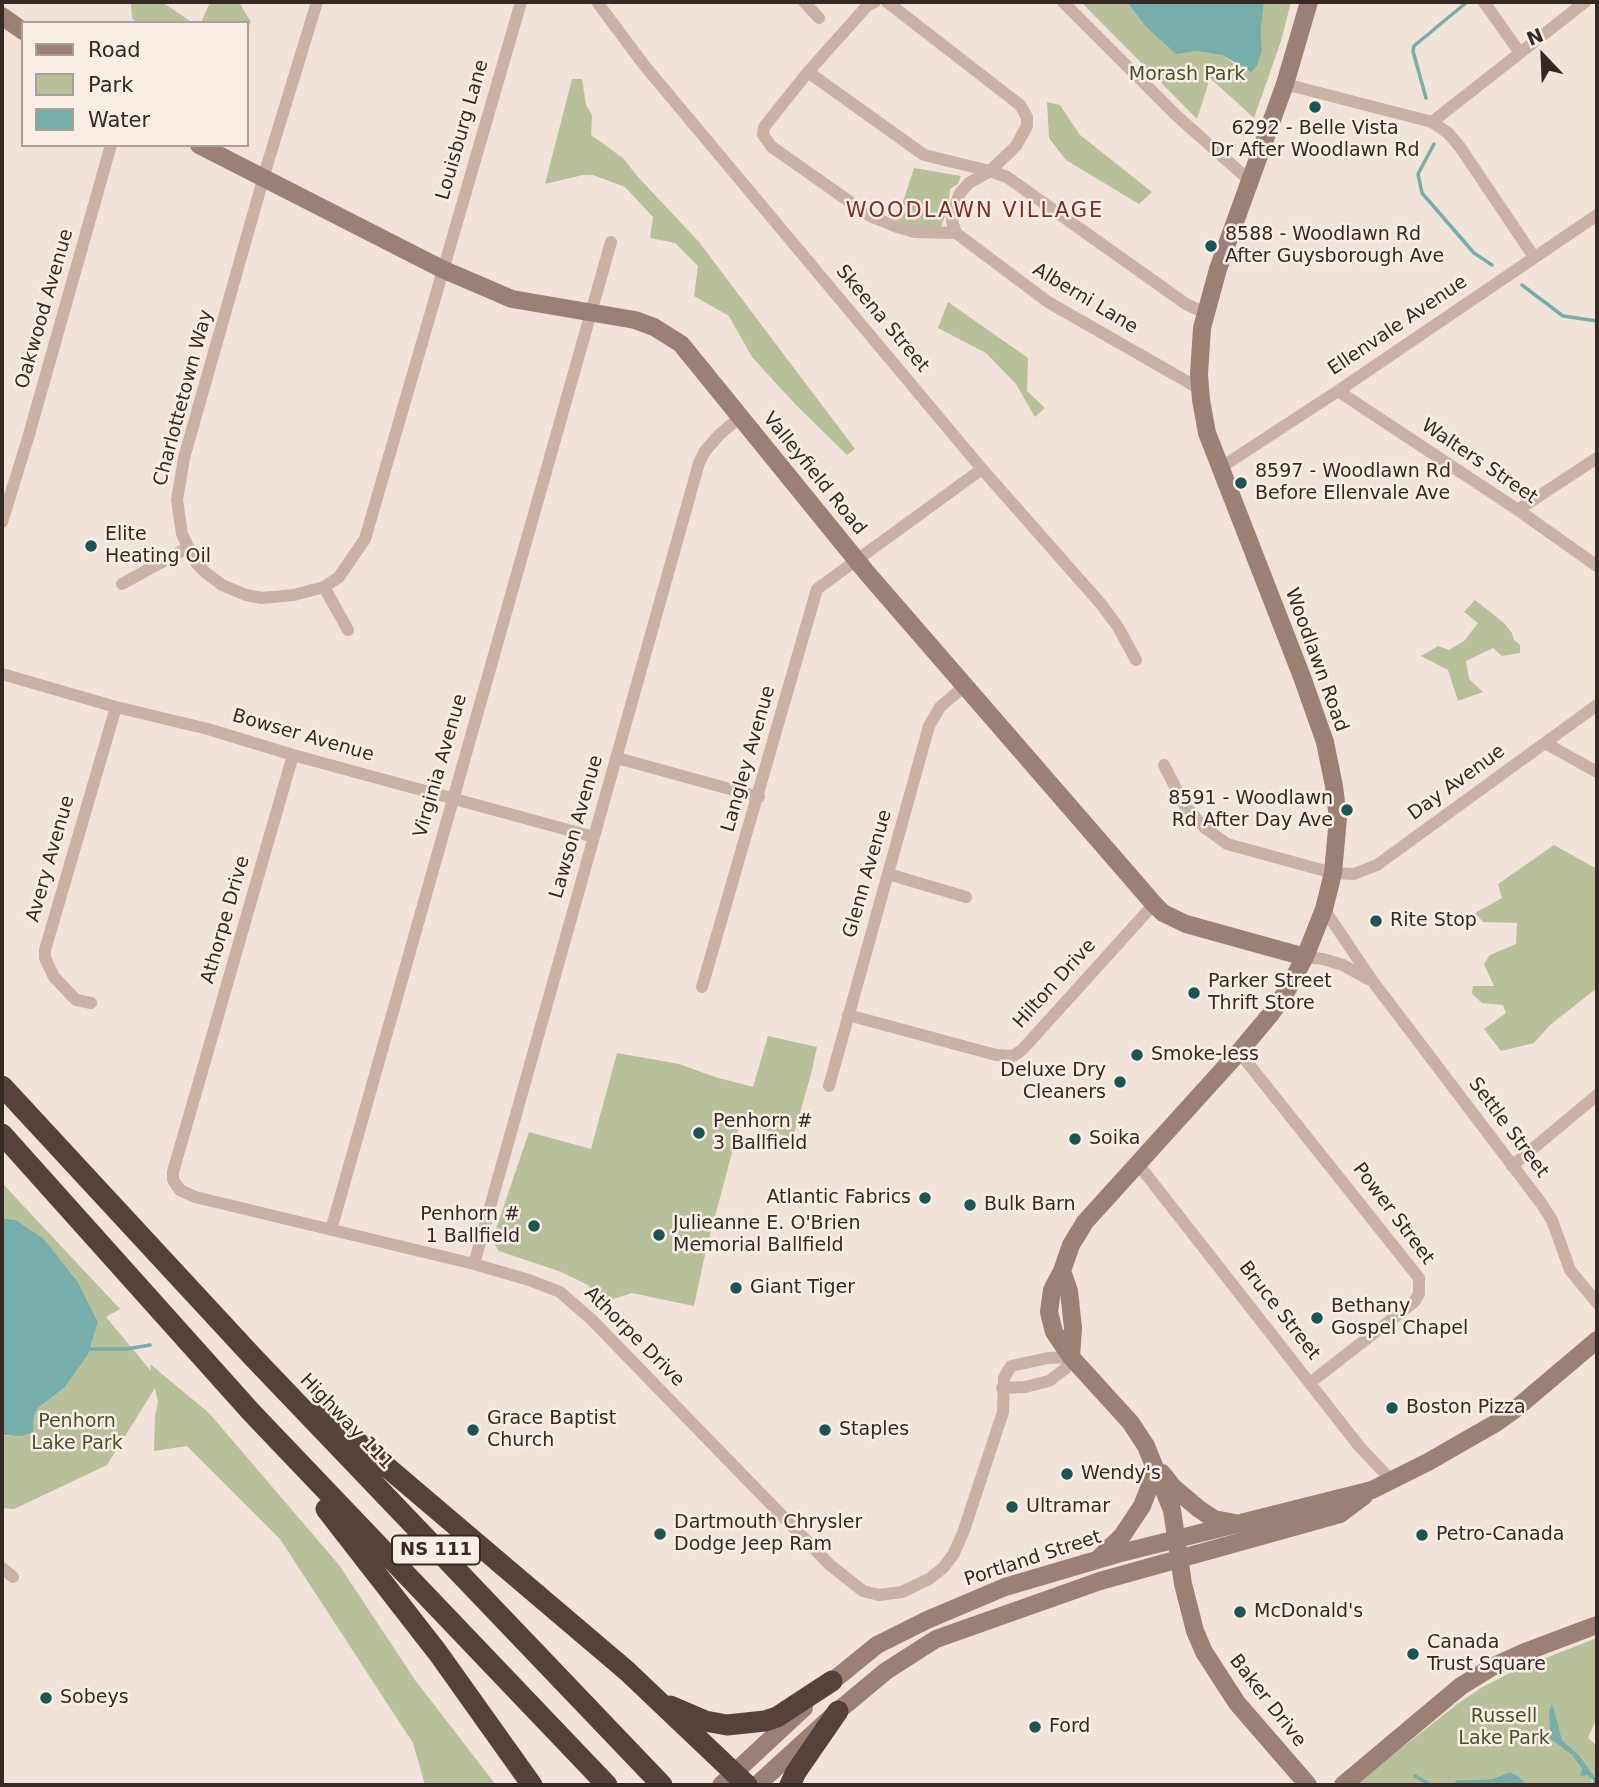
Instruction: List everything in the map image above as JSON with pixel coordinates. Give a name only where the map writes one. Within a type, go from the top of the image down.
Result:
[{"type":"highway","name":"Highway 111","points":[[2,1086],[212,1314],[662,1785]]},
{"type":"highway","name":"NS 111","points":[[2,1134],[252,1413],[607,1785]]},
{"type":"highway","points":[[212,1314],[359,1444],[628,1671],[734,1781]]},
{"type":"highway","points":[[252,1413],[438,1653],[532,1785]]},
{"type":"highway","points":[[657,1700],[705,1721],[727,1725],[752,1723],[777,1717],[832,1681]]},
{"type":"highway","points":[[790,1785],[838,1711]]},
{"type":"street","name":"Charlottetown Way","points":[[317,2],[264,178],[179,482],[178,517],[187,548],[205,572],[222,585],[262,598],[324,587]]},
{"type":"street","name":"Louisburg Lane","points":[[442,269],[521,2]]},
{"type":"street","name":"Skeena Street","points":[[597,2],[653,76],[982,469],[1101,604],[1118,626],[1136,660]]},
{"type":"street","points":[[804,2],[819,18]]},
{"type":"street","points":[[875,2],[867,6],[807,72],[764,127],[763,135],[779,152],[870,216],[915,232],[956,233],[952,221],[960,193],[969,183],[990,171],[1016,146],[1027,126],[1026,113],[1020,105],[887,2]]},
{"type":"street","points":[[1063,2],[1177,116],[1250,181]]},
{"type":"street","name":"Woodlawn Road","points":[[1177,1558],[1172,1510],[1154,1463],[1138,1433],[1071,1357],[1054,1332],[1049,1312],[1052,1290],[1071,1245],[1086,1222],[1270,1015],[1305,957],[1324,909],[1333,873],[1338,818],[1335,786],[1325,742],[1204,423],[1200,389],[1201,341],[1205,313],[1218,269],[1285,84],[1309,2]]},
{"type":"street","points":[[1484,2],[1520,53]]},
{"type":"street","points":[[1432,122],[1585,2]]},
{"type":"street","points":[[2,16],[21,30]]},
{"type":"street","points":[[807,72],[924,155],[1007,177],[1186,304],[1205,313]]},
{"type":"street","points":[[1285,84],[1432,122],[1448,133],[1534,257]]},
{"type":"street","name":"Oakwood Avenue","points":[[2,522],[110,147]]},
{"type":"street","name":"Valleyfield Road","points":[[203,147],[442,269],[512,299],[635,320],[668,335],[692,356],[856,560],[1163,913],[1186,924],[1305,957]]},
{"type":"street","name":"Ellenvale Avenue","points":[[1220,468],[1597,215]]},
{"type":"street","name":"Alberni Lane","points":[[956,233],[1048,302],[1200,389]]},
{"type":"street","name":"Virginia Avenue","points":[[331,1230],[611,242]]},
{"type":"street","points":[[348,629],[324,587],[345,570],[365,539],[442,269]]},
{"type":"street","name":"Walters Street","points":[[1338,391],[1518,510],[1597,566]]},
{"type":"street","name":"Lawson Avenue","points":[[474,1264],[699,463],[719,435],[741,416]]},
{"type":"street","points":[[1518,510],[1597,457]]},
{"type":"street","name":"Langley Avenue","points":[[702,987],[759,797],[815,593],[821,585],[982,469]]},
{"type":"street","points":[[122,584],[187,548]]},
{"type":"street","name":"Bowser Avenue","points":[[2,674],[594,836]]},
{"type":"street","name":"Glenn Avenue","points":[[829,1086],[929,726],[940,707],[966,685]]},
{"type":"street","name":"Day Avenue","points":[[1333,873],[1354,874],[1377,865],[1597,705]]},
{"type":"street","name":"Avery Avenue","points":[[91,1003],[76,1000],[54,977],[45,958],[45,950],[116,707]]},
{"type":"street","points":[[1545,743],[1597,772]]},
{"type":"street","name":"Athorpe Drive","points":[[293,755],[173,1172],[176,1186],[186,1194],[474,1264],[550,1287],[583,1310],[830,1565],[863,1591],[878,1595],[902,1592],[929,1579],[948,1563],[964,1533],[1003,1412],[1002,1388]]},
{"type":"street","points":[[617,758],[759,797]]},
{"type":"street","points":[[1164,765],[1185,806],[1215,837],[1238,848],[1333,873]]},
{"type":"street","points":[[888,874],[966,897]]},
{"type":"street","name":"Hilton Drive","points":[[848,1015],[996,1055],[1013,1056],[1154,904]]},
{"type":"street","name":"Settle Street","points":[[1324,909],[1374,984],[1552,1220],[1570,1270],[1597,1303]]},
{"type":"street","name":"Settle Street","points":[[1305,957],[1343,965],[1374,984]]},
{"type":"street","name":"Power Street","points":[[1239,1052],[1419,1278],[1419,1294],[1414,1302],[1311,1382]]},
{"type":"street","points":[[1512,1166],[1597,1095]]},
{"type":"street","name":"Bruce Street","points":[[1138,1164],[1374,1464],[1392,1480]]},
{"type":"street","name":"Portland Street","points":[[757,1785],[886,1671],[936,1639],[1100,1581],[1340,1514],[1372,1490],[1468,1440],[1505,1417],[1597,1340]]},
{"type":"street","points":[[1071,1357],[1056,1378],[1025,1387],[1002,1388],[1011,1366],[1048,1358],[1071,1357]]},
{"type":"street","name":"Athorpe Drive","points":[[1003,1412],[1025,1387]]},
{"type":"street","points":[[1154,1463],[1174,1488],[1199,1509],[1214,1519],[1242,1523]]},
{"type":"street","points":[[1095,1560],[1122,1536],[1142,1506],[1153,1478],[1154,1463]]},
{"type":"street","name":"Portland Street","points":[[734,1781],[832,1681],[877,1645],[927,1620],[1005,1587],[1095,1560],[1372,1490]]},
{"type":"street","name":"Baker Drive","points":[[1177,1558],[1195,1631],[1217,1674],[1237,1703],[1308,1785]]},
{"type":"street","points":[[2,1568],[13,1577]]},
{"type":"street","points":[[1343,1785],[1359,1777],[1461,1686],[1492,1667],[1525,1652],[1597,1625]]},
{"type":"green space","points":[[131,2],[162,2],[190,21],[135,21],[132,18]]},
{"type":"green space","points":[[210,2],[239,2],[251,22],[248,27],[248,21],[202,21]]},
{"type":"green space","name":"Morash Park","points":[[1081,2],[1127,2],[1145,26],[1176,53],[1197,51],[1222,55],[1236,65],[1262,50],[1264,2],[1291,2],[1281,41],[1254,118],[1210,78],[1197,119]]},
{"type":"green space","points":[[572,79],[582,79],[586,105],[592,115],[591,135],[623,158],[699,242],[855,449],[847,455],[752,357],[729,316],[694,296],[698,266],[675,243],[650,238],[653,217],[625,187],[593,175],[545,184]]},
{"type":"green space","points":[[1047,102],[1060,105],[1080,135],[1152,192],[1139,204],[1066,160],[1049,138]]},
{"type":"green space","points":[[914,168],[961,176],[958,184],[950,189],[948,207],[940,230],[906,229],[897,220]]},
{"type":"green space","points":[[948,302],[1028,358],[1027,391],[1045,408],[1035,417],[1016,384],[986,353],[938,328]]},
{"type":"green space","points":[[1475,600],[1504,623],[1520,645],[1520,653],[1502,656],[1493,648],[1466,661],[1469,679],[1483,692],[1458,701],[1448,670],[1421,656],[1438,646],[1449,650],[1464,641],[1478,623],[1464,612]]},
{"type":"green space","points":[[1554,845],[1597,869],[1597,988],[1550,1025],[1534,1043],[1501,1051],[1484,1029],[1506,1013],[1503,1005],[1482,1003],[1472,994],[1473,986],[1494,986],[1484,964],[1490,955],[1516,944],[1517,923],[1483,922],[1475,913],[1502,898],[1498,884]]},
{"type":"green space","points":[[768,1036],[817,1047],[811,1074],[793,1138],[740,1123],[694,1306],[632,1293],[607,1301],[594,1293],[588,1285],[559,1271],[499,1251],[492,1241],[529,1132],[591,1149],[617,1053],[679,1064],[753,1087]]},
{"type":"green space","name":"Penhorn Lake Park","points":[[2,1183],[120,1309],[106,1317],[151,1371],[150,1364],[209,1413],[339,1565],[415,1680],[496,1785],[425,1785],[413,1743],[280,1539],[187,1446],[154,1451],[158,1402],[155,1388],[107,1465],[14,1509],[2,1508],[2,1435],[9,1436],[33,1430],[34,1416],[38,1408],[63,1389],[88,1355],[98,1322],[78,1282],[44,1239],[16,1220],[2,1218]]},
{"type":"green space","name":"Russell Lake Park","points":[[1597,1638],[1597,1717],[1588,1738],[1597,1749],[1597,1780],[1579,1755],[1562,1740],[1553,1713],[1553,1704],[1549,1713],[1550,1739],[1572,1755],[1582,1769],[1581,1776],[1585,1774],[1591,1777],[1592,1785],[1528,1785],[1510,1772],[1492,1779],[1457,1780],[1452,1785],[1355,1785],[1481,1688],[1517,1669]]},
{"type":"water","points":[[1127,2],[1264,2],[1262,50],[1257,66],[1251,72],[1222,55],[1197,51],[1176,54],[1145,26]]},
{"type":"water","points":[[2,1218],[16,1220],[44,1239],[78,1282],[98,1322],[88,1355],[64,1388],[38,1408],[34,1416],[33,1432],[22,1436],[2,1435]]},
{"type":"water","points":[[1552,1703],[1562,1740],[1579,1755],[1597,1780],[1597,1785],[1592,1785],[1593,1780],[1587,1775],[1580,1776],[1582,1769],[1572,1755],[1550,1739],[1549,1712]]},
{"type":"water","points":[[1510,1772],[1528,1785],[1452,1785],[1457,1780],[1492,1779]]},
{"type":"waterway","points":[[1426,98],[1414,46],[1467,2]]},
{"type":"waterway","points":[[1434,144],[1418,174],[1422,193],[1474,253],[1492,265]]},
{"type":"waterway","points":[[1522,285],[1563,316],[1597,321]]},
{"type":"waterway","points":[[89,1349],[127,1349],[150,1345]]},
{"type":"waterway","points":[[1415,1776],[1431,1785]]},
{"type":"place","name":"6292 - Belle Vista Dr After Woodlawn Rd","points":[[1315,107]]},
{"type":"place","name":"8588 - Woodlawn Rd After Guysborough Ave","points":[[1211,246]]},
{"type":"place","name":"8597 - Woodlawn Rd Before Ellenvale Ave","points":[[1241,483]]},
{"type":"place","name":"Elite Heating Oil","points":[[91,546]]},
{"type":"place","name":"8591 - Woodlawn Rd After Day Ave","points":[[1347,810]]},
{"type":"place","name":"Rite Stop","points":[[1376,921]]},
{"type":"place","name":"Parker Street Thrift Store","points":[[1194,993]]},
{"type":"place","name":"Smoke-less","points":[[1137,1055]]},
{"type":"place","name":"Deluxe Dry Cleaners","points":[[1120,1082]]},
{"type":"place","name":"Penhorn # 3 Ballfield","points":[[699,1133]]},
{"type":"place","name":"Soika","points":[[1075,1139]]},
{"type":"place","name":"Atlantic Fabrics","points":[[925,1198]]},
{"type":"place","name":"Bulk Barn","points":[[970,1205]]},
{"type":"place","name":"Penhorn # 1 Ballfield","points":[[534,1226]]},
{"type":"place","name":"Julieanne E. O'Brien Memorial Ballfield","points":[[659,1235]]},
{"type":"place","name":"Giant Tiger","points":[[736,1288]]},
{"type":"place","name":"Bethany Gospel Chapel","points":[[1317,1318]]},
{"type":"place","name":"Boston Pizza","points":[[1392,1408]]},
{"type":"place","name":"Grace Baptist Church","points":[[473,1430]]},
{"type":"place","name":"Staples","points":[[825,1430]]},
{"type":"place","name":"Wendy's","points":[[1067,1474]]},
{"type":"place","name":"Ultramar","points":[[1012,1507]]},
{"type":"place","name":"Dartmouth Chrysler Dodge Jeep Ram","points":[[660,1534]]},
{"type":"place","name":"Petro-Canada","points":[[1422,1535]]},
{"type":"place","name":"McDonald's","points":[[1240,1612]]},
{"type":"place","name":"Canada Trust Square","points":[[1413,1654]]},
{"type":"place","name":"Sobeys","points":[[46,1698]]},
{"type":"place","name":"Ford","points":[[1035,1727]]},
{"type":"district","name":"WOODLAWN VILLAGE","points":[[975,212]]}]
